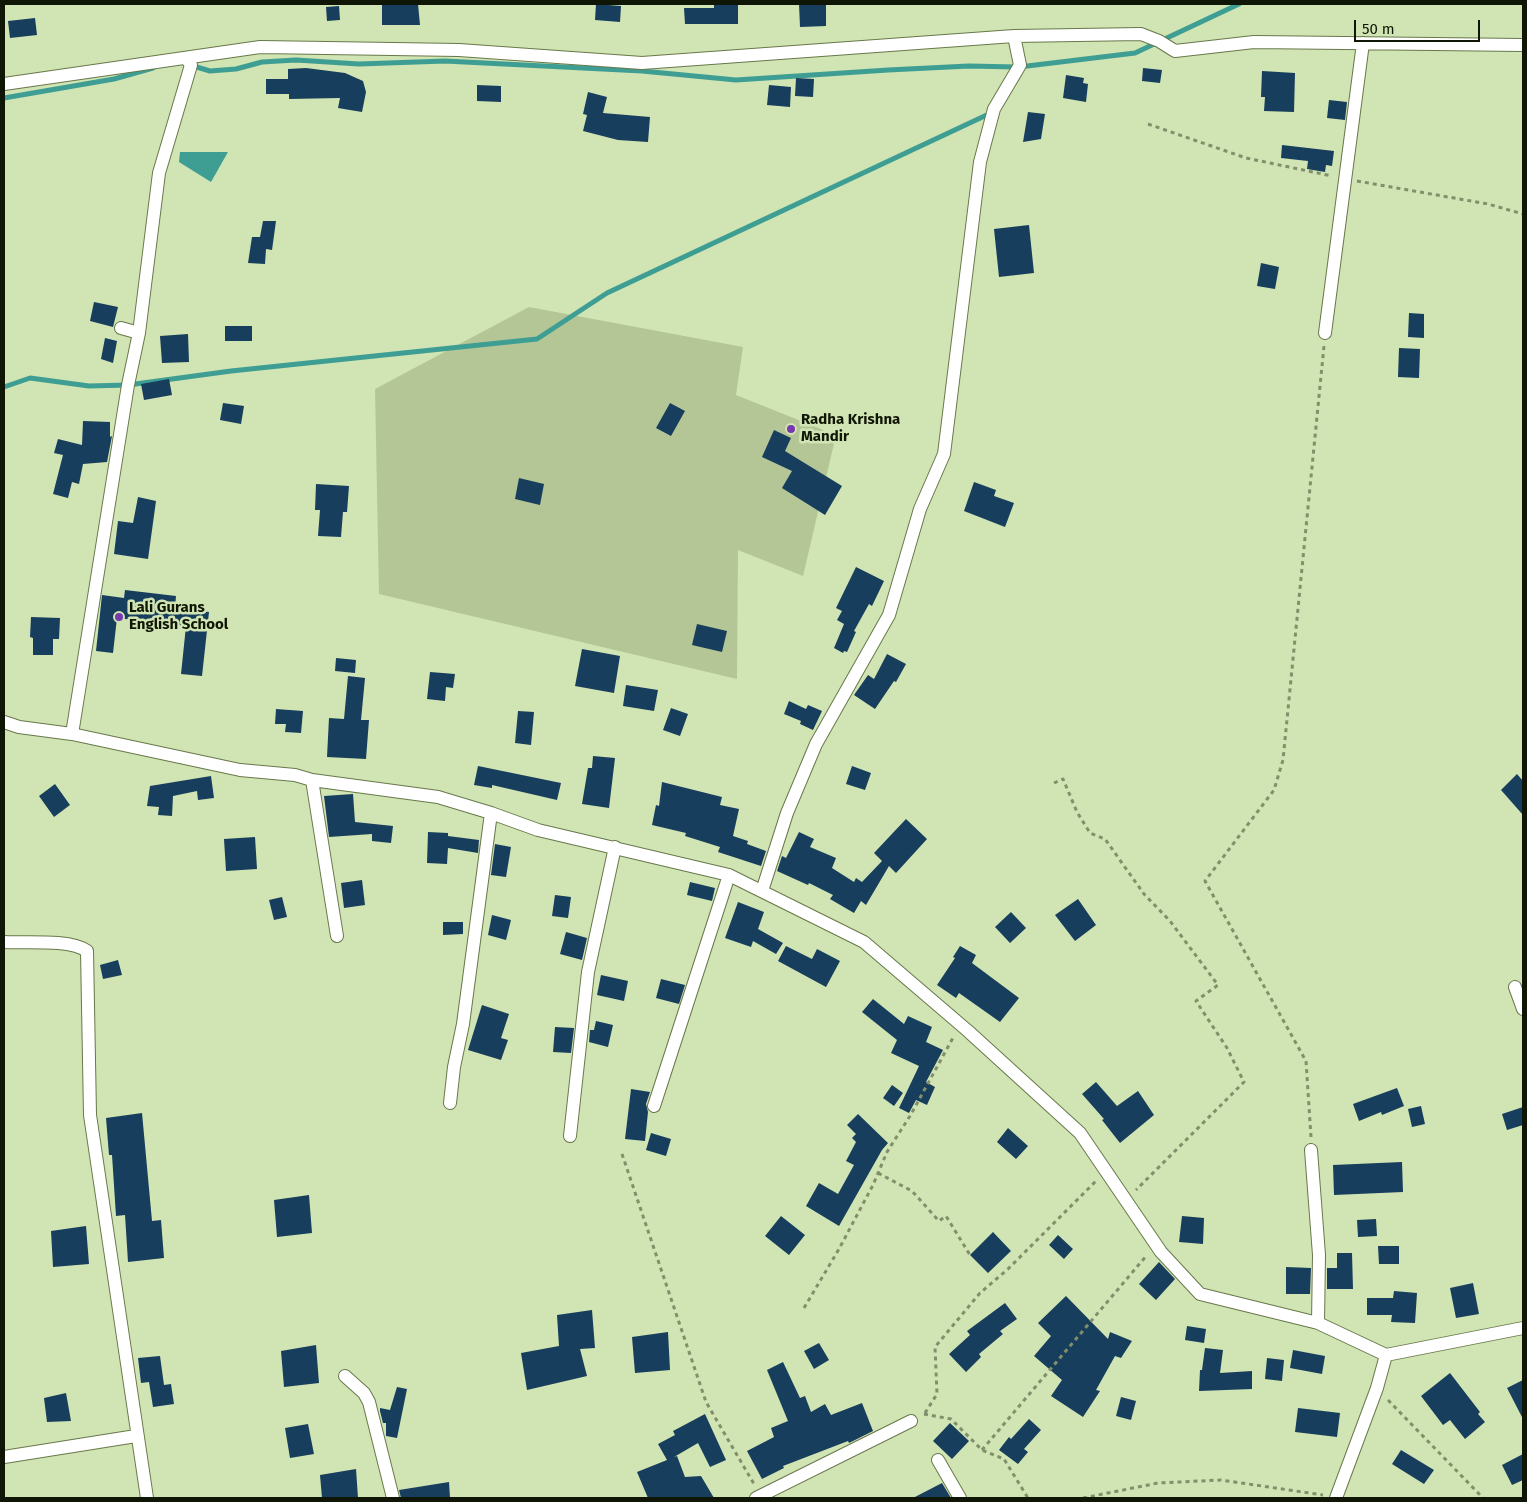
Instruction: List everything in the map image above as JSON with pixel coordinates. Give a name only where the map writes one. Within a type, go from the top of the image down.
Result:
[{"type":"street","points":[[4,84],[260,47],[459,50],[642,63],[1014,36],[1141,34],[1159,40],[1175,51],[1254,42],[1523,45]]},
{"type":"street","points":[[762,892],[787,813],[816,744],[889,615],[920,509],[944,454],[980,162],[994,109],[1020,65],[1014,36]]},
{"type":"street","points":[[1325,333],[1363,43]]},
{"type":"street","points":[[72,734],[126,395],[139,333],[159,173],[191,65],[186,58]]},
{"type":"street","points":[[121,328],[139,333]]},
{"type":"street","points":[[4,722],[18,727],[72,734],[240,770],[295,775],[312,780],[438,798],[491,813],[538,830],[729,875],[864,942],[960,1024],[1080,1133],[1156,1245],[1200,1294],[1318,1324],[1386,1355],[1523,1328]]},
{"type":"street","points":[[312,780],[337,936]]},
{"type":"street","points":[[450,1103],[454,1068],[463,1024],[491,813]]},
{"type":"street","points":[[570,1136],[588,972],[614,847]]},
{"type":"street","points":[[654,1106],[729,875]]},
{"type":"street","points":[[4,942],[63,944],[81,947],[87,951],[90,1115],[136,1436],[147,1498]]},
{"type":"street","points":[[1515,987],[1523,1009]]},
{"type":"street","points":[[1311,1150],[1320,1255],[1318,1324]]},
{"type":"street","points":[[1336,1498],[1377,1388],[1386,1355]]},
{"type":"street","points":[[346,1376],[364,1393],[369,1402],[393,1498]]},
{"type":"street","points":[[760,1497],[911,1422]]},
{"type":"street","points":[[4,1457],[136,1436]]},
{"type":"street","points":[[938,1460],[960,1498]]},
{"type":"path","points":[[1148,124],[1246,158],[1345,179],[1488,204],[1523,214]]},
{"type":"path","points":[[1311,1150],[1306,1061],[1205,881],[1274,790],[1283,760],[1325,333]]},
{"type":"path","points":[[1054,782],[1063,779],[1077,812],[1090,833],[1106,839],[1144,894],[1170,921],[1218,986],[1196,1002],[1227,1048],[1244,1082],[1158,1171],[1126,1200]]},
{"type":"path","points":[[804,1308],[839,1249],[887,1152],[924,1092],[960,1024]]},
{"type":"path","points":[[622,1154],[706,1402],[760,1497]]},
{"type":"path","points":[[911,1422],[925,1413],[938,1394],[936,1347],[980,1293],[1008,1269],[1036,1239],[1091,1188],[1105,1169]]},
{"type":"path","points":[[878,1173],[912,1191],[939,1220],[946,1216],[970,1255]]},
{"type":"path","points":[[982,1450],[1156,1245]]},
{"type":"path","points":[[1377,1388],[1483,1498]]},
{"type":"path","points":[[925,1413],[951,1419],[982,1450],[1004,1459],[1028,1498]]},
{"type":"path","points":[[1083,1498],[1158,1483],[1221,1480],[1336,1498]]},
{"type":"green space","points":[[529,307],[743,347],[736,395],[836,435],[803,576],[738,550],[737,679],[379,594],[375,389]]},
{"type":"water","points":[[180,152],[228,152],[211,182],[179,162]]},
{"type":"building","points":[[382,4],[418,4],[420,25],[382,25]]},
{"type":"building","points":[[596,4],[621,6],[620,22],[595,20]]},
{"type":"building","points":[[714,4],[738,4],[738,24],[685,24],[684,8],[714,8]]},
{"type":"building","points":[[799,4],[826,4],[826,26],[800,27]]},
{"type":"building","points":[[339,6],[340,20],[327,21],[326,7]]},
{"type":"building","points":[[35,18],[37,35],[10,38],[8,21]]},
{"type":"building","points":[[306,68],[345,73],[363,81],[366,92],[362,112],[338,108],[340,98],[289,99],[289,94],[266,94],[266,79],[288,79],[288,69]]},
{"type":"building","points":[[1143,68],[1162,70],[1160,83],[1142,81]]},
{"type":"building","points":[[1262,71],[1295,73],[1294,112],[1264,111],[1265,97],[1261,97]]},
{"type":"building","points":[[1066,75],[1084,78],[1083,83],[1088,84],[1086,102],[1063,98]]},
{"type":"building","points":[[796,78],[814,79],[813,97],[795,96]]},
{"type":"building","points":[[477,85],[501,86],[501,102],[477,101]]},
{"type":"building","points":[[769,85],[791,87],[790,107],[767,105]]},
{"type":"building","points":[[588,92],[607,97],[603,113],[650,117],[648,142],[618,140],[583,131],[587,115],[583,114]]},
{"type":"building","points":[[1329,100],[1347,102],[1345,120],[1327,118]]},
{"type":"building","points":[[1028,112],[1045,114],[1041,139],[1023,142]]},
{"type":"building","points":[[1282,145],[1334,151],[1332,166],[1326,165],[1325,172],[1307,169],[1308,161],[1281,158]]},
{"type":"building","points":[[263,221],[276,221],[272,250],[266,249],[265,264],[248,263],[252,237],[260,237]]},
{"type":"building","points":[[1029,225],[1034,273],[999,277],[994,229]]},
{"type":"building","points":[[1261,263],[1279,267],[1275,289],[1257,286]]},
{"type":"building","points":[[94,302],[118,307],[113,327],[90,321]]},
{"type":"building","points":[[1409,313],[1424,314],[1424,338],[1408,337]]},
{"type":"building","points":[[225,326],[252,326],[252,341],[225,341]]},
{"type":"building","points":[[188,334],[189,362],[162,363],[160,336]]},
{"type":"building","points":[[105,338],[117,341],[113,363],[101,359]]},
{"type":"building","points":[[1399,348],[1420,349],[1419,378],[1398,377]]},
{"type":"building","points":[[169,379],[172,395],[144,400],[141,384]]},
{"type":"building","points":[[223,403],[244,406],[241,424],[220,420]]},
{"type":"building","points":[[670,403],[685,411],[671,436],[656,428]]},
{"type":"building","points":[[83,421],[110,422],[110,437],[112,436],[107,462],[83,464],[79,484],[72,482],[68,498],[53,494],[63,455],[54,453],[58,439],[82,445]]},
{"type":"building","points":[[774,430],[791,438],[785,451],[842,486],[825,515],[782,488],[792,471],[762,457]]},
{"type":"building","points":[[519,478],[544,484],[540,505],[515,499]]},
{"type":"building","points":[[974,482],[996,490],[994,496],[1014,503],[1005,527],[964,511]]},
{"type":"building","points":[[316,484],[349,486],[347,512],[343,512],[341,537],[318,536],[320,510],[315,510]]},
{"type":"building","points":[[138,497],[156,501],[148,559],[114,554],[118,521],[133,523]]},
{"type":"building","points":[[856,567],[884,581],[872,606],[869,604],[854,631],[856,632],[847,652],[844,651],[843,653],[834,648],[844,624],[837,620],[842,611],[836,608]]},
{"type":"building","points":[[125,590],[176,596],[175,608],[209,612],[202,676],[181,674],[186,626],[117,618],[113,653],[96,651],[102,595],[124,598]]},
{"type":"building","points":[[31,617],[60,618],[59,639],[53,639],[53,655],[33,655],[33,638],[30,637]]},
{"type":"building","points":[[697,624],[727,631],[722,652],[692,645]]},
{"type":"building","points":[[582,649],[620,656],[614,693],[575,686]]},
{"type":"building","points":[[887,654],[906,664],[896,682],[894,681],[875,709],[854,695],[868,675],[874,679]]},
{"type":"building","points":[[336,658],[356,660],[355,673],[335,671]]},
{"type":"building","points":[[430,672],[455,674],[453,688],[446,687],[445,701],[427,699]]},
{"type":"building","points":[[348,676],[365,678],[361,720],[369,720],[366,759],[327,757],[329,718],[344,719]]},
{"type":"building","points":[[626,685],[658,690],[654,711],[623,706]]},
{"type":"building","points":[[789,701],[806,709],[808,705],[822,711],[813,730],[800,724],[801,721],[784,714]]},
{"type":"building","points":[[671,708],[688,714],[680,736],[663,730]]},
{"type":"building","points":[[276,709],[303,711],[301,733],[285,732],[286,724],[275,724]]},
{"type":"building","points":[[518,711],[534,712],[531,745],[515,743]]},
{"type":"building","points":[[593,756],[615,758],[609,808],[582,804],[588,768],[592,768]]},
{"type":"building","points":[[478,766],[561,783],[557,800],[492,785],[492,788],[474,785]]},
{"type":"building","points":[[852,766],[871,773],[865,790],[846,784]]},
{"type":"building","points":[[1517,774],[1523,781],[1523,815],[1501,790]]},
{"type":"building","points":[[211,776],[214,798],[198,800],[197,791],[173,796],[172,816],[158,815],[159,807],[147,806],[150,786]]},
{"type":"building","points":[[662,782],[722,797],[720,805],[739,809],[733,836],[748,841],[747,844],[766,851],[761,866],[718,852],[720,847],[685,836],[686,833],[652,825],[656,805],[659,806]]},
{"type":"building","points":[[55,784],[70,805],[54,817],[39,796]]},
{"type":"building","points":[[353,794],[355,822],[393,826],[391,843],[372,841],[372,834],[329,837],[324,796]]},
{"type":"building","points":[[906,819],[927,839],[896,873],[889,866],[866,905],[861,901],[854,913],[830,899],[833,895],[809,883],[808,885],[777,871],[782,856],[786,858],[799,832],[814,839],[810,847],[836,858],[832,868],[854,882],[856,878],[862,882],[882,861],[874,853]]},
{"type":"building","points":[[428,832],[448,833],[448,836],[479,840],[478,853],[448,848],[447,864],[427,863]]},
{"type":"building","points":[[255,837],[257,869],[226,871],[224,839]]},
{"type":"building","points":[[495,844],[511,847],[506,877],[491,875]]},
{"type":"building","points":[[362,880],[365,905],[344,908],[341,883]]},
{"type":"building","points":[[690,882],[715,888],[712,901],[687,895]]},
{"type":"building","points":[[555,895],[571,897],[568,918],[552,916]]},
{"type":"building","points":[[282,897],[287,917],[274,920],[269,900]]},
{"type":"building","points":[[1078,899],[1096,925],[1075,941],[1055,915]]},
{"type":"building","points":[[738,902],[764,912],[758,929],[783,943],[776,954],[753,941],[751,947],[725,938]]},
{"type":"building","points":[[1011,912],[1026,928],[1010,943],[995,927]]},
{"type":"building","points":[[492,915],[511,920],[506,940],[488,935]]},
{"type":"building","points":[[443,922],[463,922],[463,934],[443,935]]},
{"type":"building","points":[[566,932],[587,938],[582,960],[560,954]]},
{"type":"building","points":[[786,946],[812,959],[817,949],[840,961],[826,987],[778,961]]},
{"type":"building","points":[[960,946],[976,955],[972,963],[1019,998],[1000,1022],[959,993],[956,998],[937,985],[955,958],[953,957]]},
{"type":"building","points":[[118,960],[122,975],[103,979],[100,965]]},
{"type":"building","points":[[601,975],[628,981],[624,1001],[597,995]]},
{"type":"building","points":[[661,979],[685,985],[679,1004],[656,998]]},
{"type":"building","points":[[873,999],[904,1024],[908,1016],[932,1027],[926,1042],[943,1050],[926,1082],[935,1087],[927,1105],[916,1100],[909,1113],[899,1108],[919,1066],[891,1053],[897,1040],[862,1012]]},
{"type":"building","points":[[482,1005],[509,1014],[501,1038],[508,1040],[501,1060],[468,1050]]},
{"type":"building","points":[[596,1021],[613,1025],[608,1047],[589,1042],[590,1030],[594,1030]]},
{"type":"building","points":[[555,1027],[574,1028],[571,1053],[553,1052]]},
{"type":"building","points":[[1096,1082],[1117,1106],[1138,1091],[1154,1115],[1120,1143],[1102,1120],[1104,1119],[1082,1094]]},
{"type":"building","points":[[892,1085],[903,1093],[894,1106],[883,1098]]},
{"type":"building","points":[[1397,1088],[1404,1106],[1382,1115],[1381,1112],[1359,1121],[1353,1104]]},
{"type":"building","points":[[631,1089],[650,1092],[646,1104],[648,1112],[645,1141],[625,1139]]},
{"type":"building","points":[[1421,1106],[1425,1124],[1412,1127],[1408,1109]]},
{"type":"building","points":[[1523,1107],[1523,1125],[1507,1130],[1502,1114]]},
{"type":"building","points":[[142,1113],[152,1221],[161,1220],[164,1258],[128,1262],[125,1215],[116,1216],[112,1155],[109,1155],[106,1118]]},
{"type":"building","points":[[858,1114],[888,1143],[882,1150],[839,1226],[806,1206],[819,1183],[838,1194],[854,1165],[846,1161],[856,1142],[852,1138],[856,1134],[847,1125]]},
{"type":"building","points":[[1008,1128],[1028,1146],[1016,1159],[997,1142]]},
{"type":"building","points":[[651,1133],[671,1139],[666,1156],[646,1150]]},
{"type":"building","points":[[1402,1162],[1403,1192],[1334,1195],[1333,1165]]},
{"type":"building","points":[[309,1195],[312,1233],[277,1237],[274,1200]]},
{"type":"building","points":[[781,1216],[805,1235],[789,1255],[765,1236]]},
{"type":"building","points":[[1182,1216],[1204,1218],[1203,1244],[1179,1242]]},
{"type":"building","points":[[1376,1219],[1377,1236],[1358,1237],[1357,1220]]},
{"type":"building","points":[[86,1226],[89,1264],[53,1267],[51,1231]]},
{"type":"building","points":[[993,1232],[1011,1251],[988,1273],[970,1255]]},
{"type":"building","points":[[1058,1235],[1073,1249],[1064,1259],[1049,1245]]},
{"type":"building","points":[[1378,1246],[1399,1246],[1399,1264],[1379,1264]]},
{"type":"building","points":[[1337,1253],[1352,1253],[1353,1289],[1327,1289],[1327,1268],[1337,1268]]},
{"type":"building","points":[[1159,1262],[1175,1279],[1156,1300],[1139,1284]]},
{"type":"building","points":[[1286,1267],[1311,1268],[1310,1294],[1286,1294]]},
{"type":"building","points":[[1473,1283],[1479,1314],[1456,1318],[1450,1288]]},
{"type":"building","points":[[1394,1291],[1417,1293],[1415,1323],[1391,1322],[1392,1315],[1367,1315],[1367,1298],[1393,1298]]},
{"type":"building","points":[[1066,1296],[1108,1339],[1110,1332],[1132,1341],[1121,1358],[1115,1356],[1096,1390],[1100,1391],[1083,1417],[1051,1396],[1062,1380],[1034,1356],[1051,1336],[1038,1323]]},
{"type":"building","points":[[1005,1303],[1017,1319],[1000,1331],[1003,1334],[979,1354],[981,1357],[966,1372],[949,1354],[970,1335],[967,1331]]},
{"type":"building","points":[[592,1310],[595,1348],[580,1349],[587,1376],[527,1390],[521,1353],[559,1346],[557,1315]]},
{"type":"building","points":[[1187,1326],[1206,1329],[1204,1343],[1185,1340]]},
{"type":"building","points":[[668,1332],[670,1370],[635,1373],[632,1337]]},
{"type":"building","points":[[819,1343],[829,1360],[814,1369],[804,1351]]},
{"type":"building","points":[[316,1345],[319,1383],[284,1387],[281,1351]]},
{"type":"building","points":[[1205,1348],[1223,1350],[1220,1373],[1252,1371],[1252,1389],[1199,1391],[1200,1370],[1202,1370]]},
{"type":"building","points":[[1293,1350],[1325,1356],[1322,1374],[1290,1368]]},
{"type":"building","points":[[160,1356],[164,1385],[171,1384],[174,1404],[153,1407],[149,1382],[141,1383],[138,1358]]},
{"type":"building","points":[[1267,1358],[1284,1360],[1282,1381],[1265,1379]]},
{"type":"building","points":[[783,1362],[800,1398],[805,1396],[811,1412],[825,1404],[831,1415],[862,1403],[873,1431],[849,1443],[848,1441],[783,1466],[784,1468],[762,1479],[747,1451],[774,1437],[771,1428],[788,1421],[767,1370]]},
{"type":"building","points":[[1450,1373],[1480,1412],[1478,1414],[1485,1422],[1465,1439],[1450,1420],[1443,1425],[1421,1396]]},
{"type":"building","points":[[1523,1380],[1523,1419],[1507,1388]]},
{"type":"building","points":[[397,1387],[407,1389],[397,1438],[386,1436],[386,1423],[383,1423],[380,1408],[390,1410]]},
{"type":"building","points":[[66,1393],[71,1421],[47,1422],[44,1398]]},
{"type":"building","points":[[1121,1397],[1136,1401],[1131,1420],[1116,1416]]},
{"type":"building","points":[[1298,1408],[1340,1413],[1337,1437],[1295,1432]]},
{"type":"building","points":[[705,1414],[726,1460],[710,1467],[698,1443],[674,1457],[677,1456],[685,1477],[701,1476],[714,1498],[648,1498],[637,1472],[667,1460],[658,1444],[675,1435],[673,1431]]},
{"type":"building","points":[[1029,1419],[1041,1430],[1024,1449],[1028,1452],[1018,1464],[999,1450],[1009,1437],[1011,1439]]},
{"type":"building","points":[[950,1423],[969,1441],[952,1459],[933,1441]]},
{"type":"building","points":[[308,1424],[314,1454],[290,1458],[285,1428]]},
{"type":"building","points":[[1401,1450],[1434,1470],[1424,1484],[1392,1464]]},
{"type":"building","points":[[1523,1454],[1523,1480],[1512,1485],[1502,1465]]},
{"type":"building","points":[[356,1469],[358,1498],[322,1498],[320,1475]]},
{"type":"building","points":[[449,1482],[450,1498],[401,1498],[399,1490]]},
{"type":"building","points":[[942,1483],[951,1498],[913,1498]]},
{"type":"waterway","points":[[1019,67],[1135,53],[1239,4]]},
{"type":"waterway","points":[[190,65],[210,71],[236,69],[262,62],[296,60],[359,64],[445,61],[642,71],[736,80],[969,66],[1016,67]]},
{"type":"waterway","points":[[4,98],[114,79],[153,68]]},
{"type":"waterway","points":[[4,387],[30,378],[89,386],[128,385],[231,371],[537,339],[607,293],[991,113]]},
{"type":"place","name":"Radha Krishna Mandir","points":[[791,429]]},
{"type":"place","name":"Lali Gurans English School","points":[[119,617]]}]
